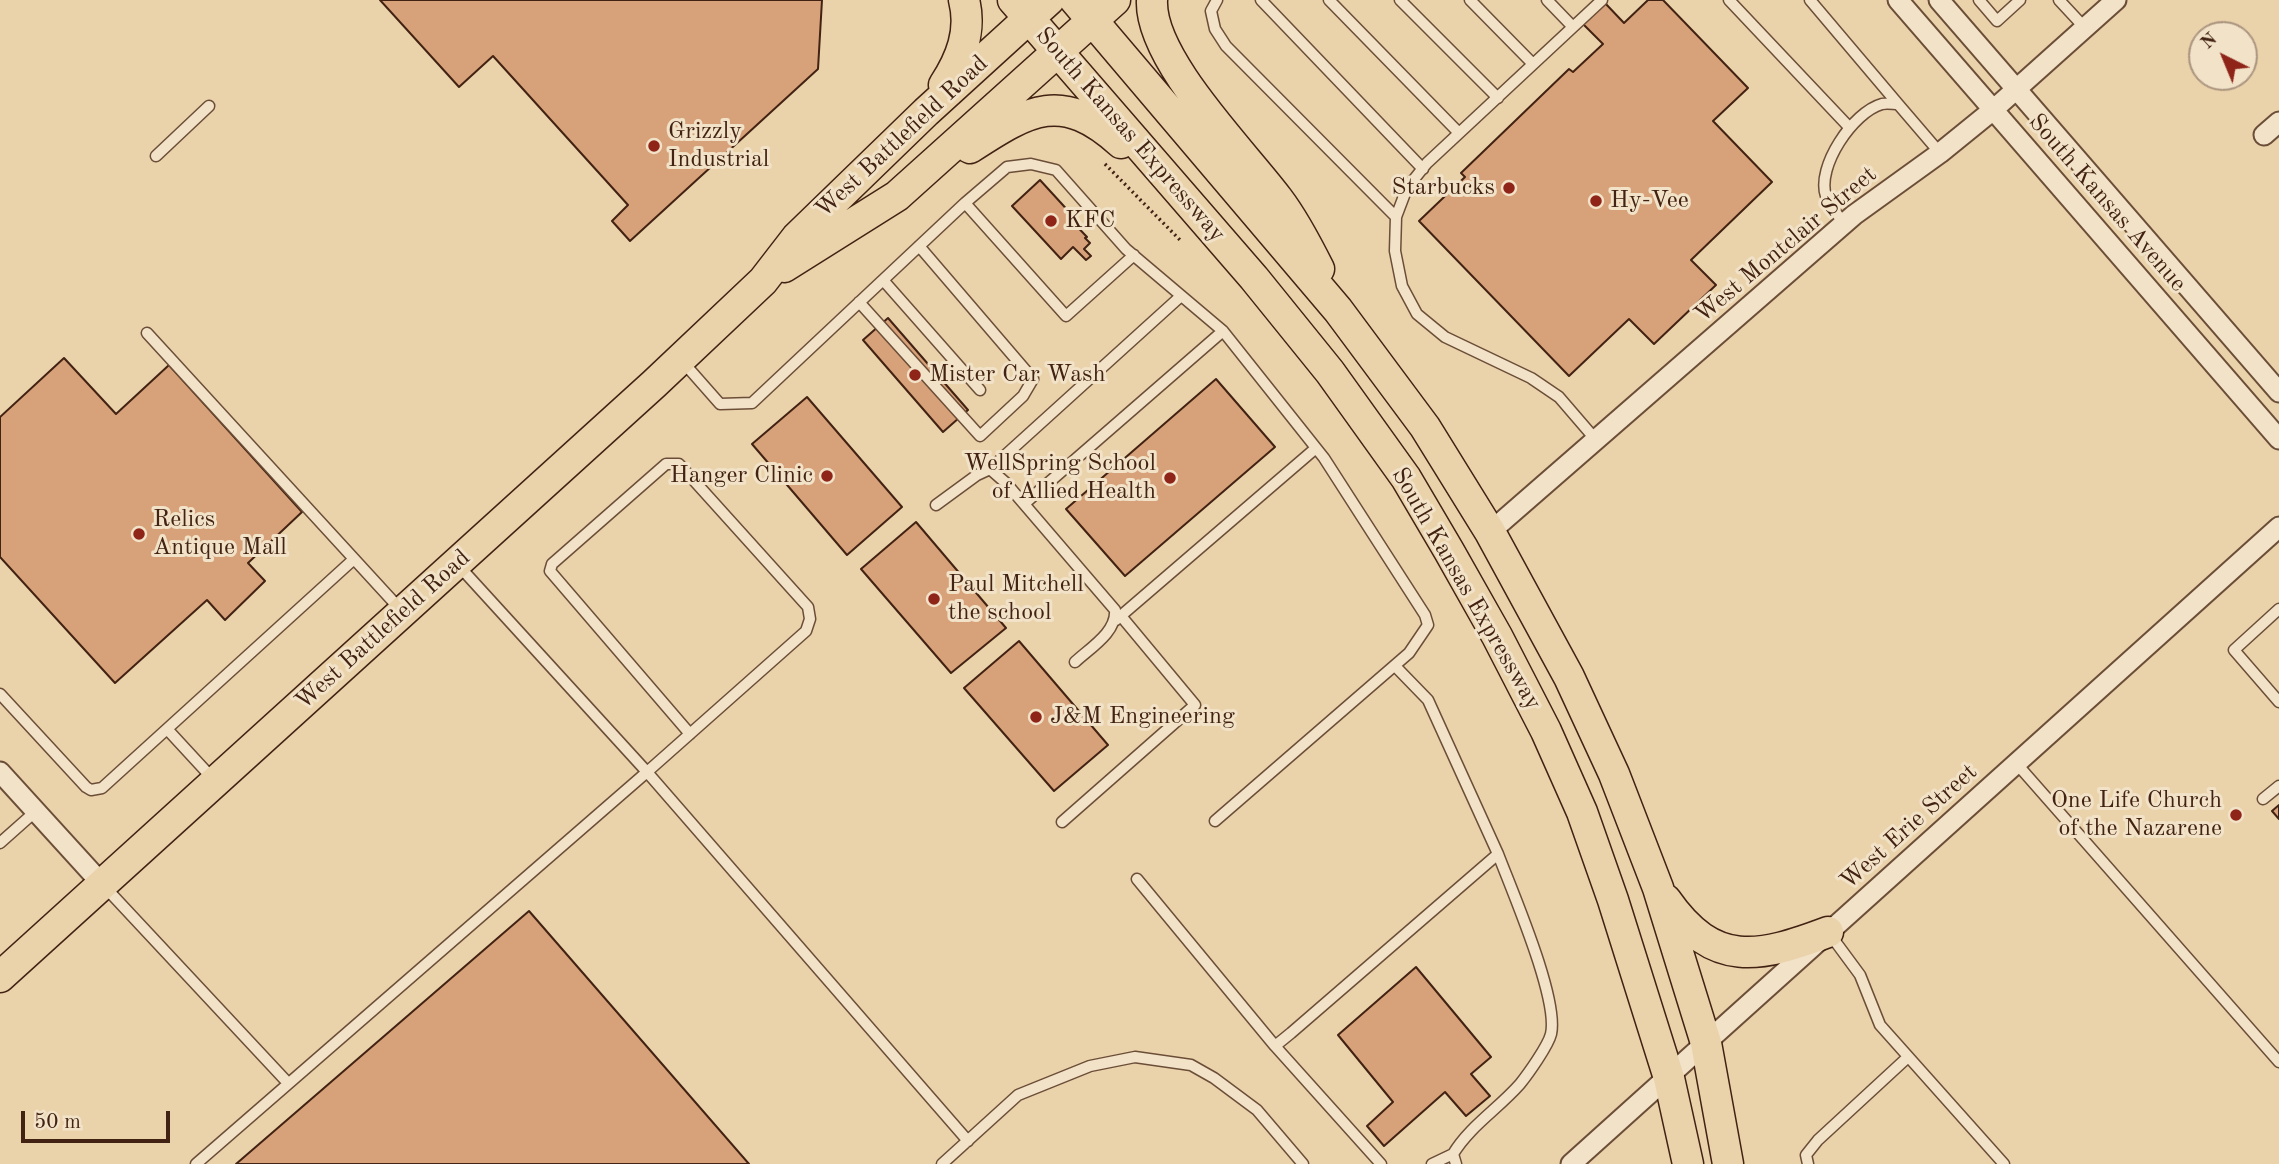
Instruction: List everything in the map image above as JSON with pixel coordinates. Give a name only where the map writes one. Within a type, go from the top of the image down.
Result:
[{"type":"main road","points":[[926,112],[947,82],[963,49],[967,25],[964,0]]},
{"type":"main road","name":"West Battlefield Road","points":[[763,281],[897,197],[1059,50],[1084,10],[1115,0]]},
{"type":"main road","points":[[1152,0],[1160,37],[1179,72],[1195,96],[1279,200],[1314,260],[1338,310]]},
{"type":"main road","name":"West Battlefield Road","points":[[0,977],[680,360],[763,281],[797,237],[1030,6]]},
{"type":"main road","name":"South Kansas Expressway","points":[[1030,6],[1059,50],[1254,278],[1330,372],[1406,478],[1497,636],[1546,731],[1582,812],[1613,900],[1669,1078],[1688,1164]]},
{"type":"main road","name":"South Kansas Expressway","points":[[1084,10],[1338,310],[1425,427],[1490,532],[1569,677],[1614,774],[1658,888],[1706,1043],[1728,1164]]},
{"type":"main road","points":[[897,197],[982,140],[1022,118],[1038,111],[1065,110],[1091,120],[1120,143],[1254,278]]},
{"type":"main road","points":[[1658,888],[1674,912],[1696,934],[1720,948],[1734,952],[1778,949],[1828,932]]},
{"type":"street","name":"South Kansas Avenue","points":[[1898,0],[2279,439]]},
{"type":"street","name":"South Kansas Avenue","points":[[1939,0],[2279,391]]},
{"type":"street","name":"West Montclair Street","points":[[1490,532],[1844,224],[1993,110],[2116,0]]},
{"type":"street","name":"West Erie Street","points":[[1571,1164],[2278,529]]},
{"type":"street","points":[[0,772],[102,884]]},
{"type":"lane","points":[[1217,0],[1211,11],[1215,29],[1226,46],[1396,216]]},
{"type":"lane","points":[[1261,0],[1423,169]]},
{"type":"lane","points":[[1329,0],[1460,133]]},
{"type":"lane","points":[[1400,0],[1498,97]]},
{"type":"lane","points":[[1470,0],[1533,64]]},
{"type":"lane","points":[[1547,0],[1573,27]]},
{"type":"lane","points":[[1596,440],[1559,397],[1531,378],[1445,337],[1418,314],[1402,286],[1395,251],[1396,216],[1407,188],[1460,133],[1602,0]]},
{"type":"lane","points":[[1730,0],[1849,127]]},
{"type":"lane","points":[[1810,0],[1940,153]]},
{"type":"lane","points":[[1979,0],[1997,21],[2021,0]]},
{"type":"lane","points":[[2059,0],[2085,28]]},
{"type":"lane","points":[[1844,224],[1826,196],[1826,173],[1833,154],[1849,127],[1873,108],[1884,103],[1898,104]]},
{"type":"lane","points":[[156,156],[209,106]]},
{"type":"lane","points":[[680,360],[720,404],[752,403],[965,203],[1007,167],[1031,164],[1056,170],[1134,256],[1223,331],[1316,448],[1425,615],[1428,625],[1409,653],[1395,666],[1215,821]]},
{"type":"lane","points":[[965,203],[1066,316],[1134,256]]},
{"type":"lane","points":[[859,302],[980,436],[1015,404],[1033,379],[919,246]]},
{"type":"lane","points":[[883,280],[980,390]]},
{"type":"lane","points":[[936,505],[977,475],[990,469],[1181,296]]},
{"type":"lane","points":[[1024,504],[1223,331]]},
{"type":"lane","points":[[148,333],[403,612]]},
{"type":"lane","points":[[1075,662],[1119,618],[1316,448]]},
{"type":"lane","points":[[196,1164],[647,772],[690,734],[806,631],[810,619],[808,607],[679,464],[666,464],[552,564],[550,571],[690,734]]},
{"type":"lane","points":[[990,469],[1006,483],[1195,705],[1062,822]]},
{"type":"lane","points":[[0,694],[91,790],[102,788],[354,559]]},
{"type":"lane","points":[[457,564],[647,772],[968,1141]]},
{"type":"lane","points":[[2279,610],[2234,650],[2279,702]]},
{"type":"lane","points":[[1395,666],[1428,700],[1498,854],[1531,941],[1553,1015],[1551,1037],[1520,1084],[1463,1138],[1454,1159],[1432,1164]]},
{"type":"lane","points":[[167,729],[216,781]]},
{"type":"lane","points":[[2017,763],[2279,1062]]},
{"type":"lane","points":[[2263,799],[2279,786]]},
{"type":"lane","points":[[0,843],[36,811]]},
{"type":"lane","points":[[1275,1045],[1498,854]]},
{"type":"lane","points":[[1138,879],[1275,1045],[1381,1164]]},
{"type":"lane","points":[[102,884],[288,1083]]},
{"type":"lane","points":[[1828,932],[1860,975],[1880,1025],[2004,1164]]},
{"type":"lane","points":[[1808,1164],[1806,1155],[1818,1140],[1908,1056]]},
{"type":"lane","points":[[942,1164],[1018,1095],[1090,1066],[1135,1057],[1191,1065],[1214,1078],[1257,1110],[1303,1164]]},
{"type":"path","points":[[1097,155],[1180,240]]},
{"type":"building","name":"Grizzly Industrial","points":[[380,0],[822,0],[818,69],[630,241],[612,221],[628,205],[493,56],[459,87]]},
{"type":"building","name":"Hy-Vee","points":[[1648,0],[1663,0],[1748,88],[1713,121],[1772,182],[1691,260],[1716,285],[1654,344],[1629,319],[1569,376],[1419,221],[1465,177],[1461,173],[1569,69],[1573,72],[1603,44],[1582,23],[1604,2],[1624,23]]},
{"type":"building","points":[[1040,180],[1072,215],[1069,218],[1087,237],[1085,238],[1090,243],[1084,249],[1091,256],[1086,260],[1073,247],[1061,259],[1012,206]]},
{"type":"building","name":"Mister Car Wash","points":[[888,318],[968,410],[943,432],[863,340]]},
{"type":"building","name":"Relics Antique Mall","points":[[64,358],[116,414],[169,365],[302,512],[248,563],[265,581],[225,620],[207,600],[115,683],[0,557],[0,417]]},
{"type":"building","name":"WellSpring School of Allied Health","points":[[1216,379],[1275,447],[1125,576],[1066,509]]},
{"type":"building","name":"Hanger Clinic","points":[[807,397],[902,507],[847,555],[752,444]]},
{"type":"building","name":"Paul Mitchell the school","points":[[916,522],[1006,628],[951,673],[861,569]]},
{"type":"building","name":"J&M Engineering","points":[[1019,641],[1108,745],[1054,791],[964,688]]},
{"type":"building","points":[[2279,805],[2279,819],[2272,811]]},
{"type":"building","points":[[529,911],[749,1164],[236,1164]]},
{"type":"building","points":[[1416,967],[1491,1057],[1471,1074],[1490,1096],[1466,1116],[1445,1092],[1384,1146],[1367,1126],[1393,1102],[1338,1035]]},
{"type":"place","name":"Grizzly Industrial","points":[[654,146]]},
{"type":"place","name":"Starbucks","points":[[1509,188]]},
{"type":"place","name":"Hy-Vee","points":[[1596,201]]},
{"type":"place","name":"KFC","points":[[1051,221]]},
{"type":"place","name":"Mister Car Wash","points":[[915,375]]},
{"type":"place","name":"Hanger Clinic","points":[[827,476]]},
{"type":"place","name":"WellSpring School of Allied Health","points":[[1170,478]]},
{"type":"place","name":"Relics Antique Mall","points":[[139,534]]},
{"type":"place","name":"Paul Mitchell the school","points":[[934,599]]},
{"type":"place","name":"J&M Engineering","points":[[1036,717]]},
{"type":"place","name":"One Life Church of the Nazarene","points":[[2236,815]]}]
